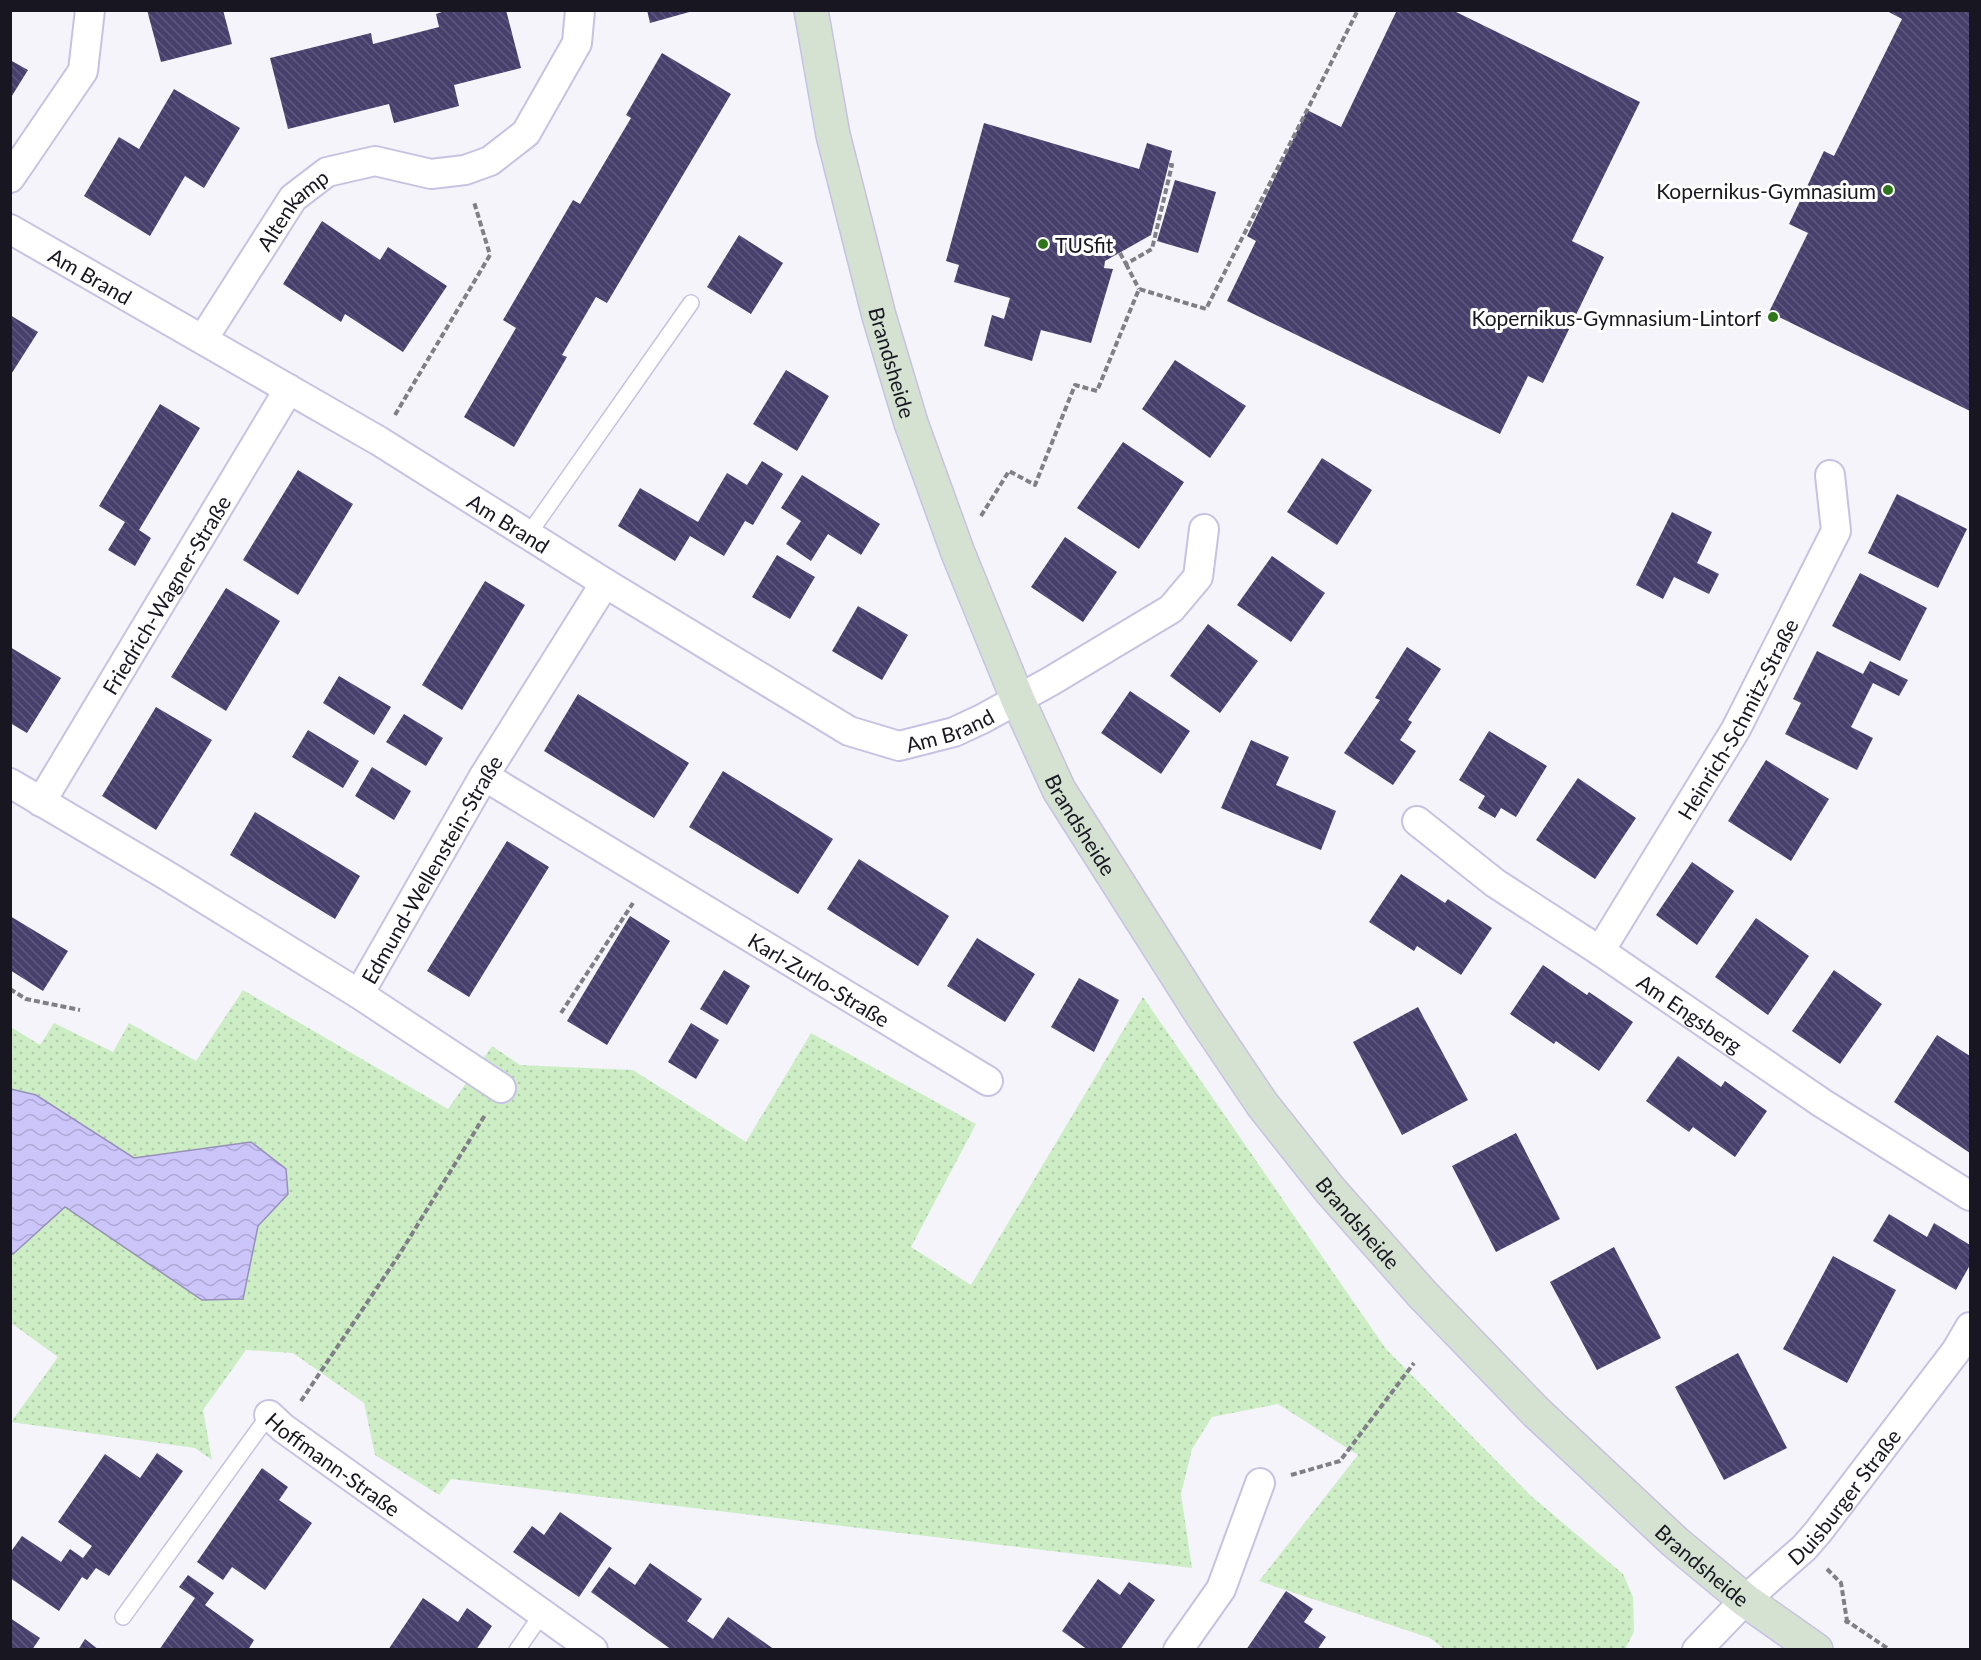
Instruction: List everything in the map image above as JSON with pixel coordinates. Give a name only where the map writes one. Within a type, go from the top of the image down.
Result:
[{"type":"main road","name":"Brandsheide","points":[[811,10],[833,135],[879,316],[910,423],[958,553],[1018,700],[1059,790],[1202,1015],[1262,1104],[1329,1190],[1423,1295],[1536,1412],[1658,1527],[1745,1600],[1816,1650]]},
{"type":"street","points":[[10,178],[83,71],[90,10]]},
{"type":"street","name":"Altenkamp","points":[[203,339],[293,198],[327,172],[375,161],[431,174],[465,170],[490,161],[526,133],[577,43],[580,10]]},
{"type":"street","name":"Am Brand","points":[[10,229],[379,441],[604,583],[849,731],[899,746],[954,732],[1018,700]]},
{"type":"street","name":"Friedrich-Wagner-Straße","points":[[41,802],[289,389]]},
{"type":"street","name":"Heinrich-Schmitz-Straße","points":[[1600,951],[1736,729],[1836,531],[1830,475]]},
{"type":"street","points":[[1018,700],[1171,609],[1198,577],[1204,529]]},
{"type":"street","name":"Edmund-Wellenstein-Straße","points":[[10,783],[359,994],[484,776],[604,583]]},
{"type":"street","name":"Karl-Zurlo-Straße","points":[[484,776],[988,1081]]},
{"type":"street","name":"Am Engsberg","points":[[1417,821],[1495,883],[1600,951],[1813,1097],[1971,1196]]},
{"type":"street","points":[[359,994],[501,1088]]},
{"type":"street","name":"Duisburger Straße","points":[[1697,1650],[1745,1600],[1818,1533],[1971,1328]]},
{"type":"street","name":"Hoffmann-Straße","points":[[276,1422],[593,1650]]},
{"type":"street","points":[[1178,1650],[1221,1589],[1260,1483]]},
{"type":"lane","points":[[528,535],[692,303]]},
{"type":"lane","name":"Hoffmann-Straße","points":[[123,1617],[276,1422]]},
{"type":"lane","points":[[517,1650],[543,1614]]},
{"type":"path","points":[[1120,253],[1139,288],[1206,309],[1358,10]]},
{"type":"path","points":[[1126,264],[1152,249],[1172,165],[1168,165]]},
{"type":"path","points":[[379,441],[490,255],[465,170]]},
{"type":"path","points":[[958,553],[1009,471],[1035,485],[1075,385],[1097,391],[1139,288]]},
{"type":"path","points":[[561,1013],[649,877]]},
{"type":"path","points":[[10,989],[26,999],[80,1010]]},
{"type":"path","points":[[276,1422],[399,1255],[501,1088]]},
{"type":"path","points":[[1260,1483],[1340,1461],[1414,1363]]},
{"type":"path","points":[[1804,1548],[1841,1583],[1846,1621],[1840,1628]]},
{"type":"path","points":[[1846,1621],[1890,1650]]},
{"type":"green space","points":[[243,990],[448,1109],[492,1046],[520,1065],[633,1070],[746,1142],[811,1033],[976,1124],[911,1247],[971,1285],[1143,997],[1386,1349],[1530,1495],[1623,1574],[1633,1597],[1634,1632],[1625,1649],[1444,1649],[1430,1638],[1259,1581],[1358,1455],[1278,1404],[1212,1417],[1192,1449],[1181,1494],[1192,1568],[451,1479],[439,1495],[375,1455],[364,1403],[293,1353],[246,1350],[203,1410],[212,1460],[195,1448],[11,1422],[58,1357],[11,1323],[11,1027],[40,1045],[54,1023],[113,1052],[129,1023],[196,1061]]},
{"type":"water","points":[[11,1089],[36,1095],[134,1158],[251,1142],[286,1169],[288,1194],[258,1226],[243,1299],[202,1300],[65,1207],[11,1254]]},
{"type":"building","points":[[147,10],[223,10],[232,44],[161,62]]},
{"type":"building","points":[[448,10],[506,10],[521,68],[454,85],[459,106],[394,123],[389,104],[288,129],[270,58],[371,33],[373,44],[439,27],[436,14]]},
{"type":"building","points":[[647,10],[693,10],[693,11],[650,23]]},
{"type":"building","points":[[1397,10],[1452,10],[1640,102],[1572,241],[1604,257],[1543,383],[1528,376],[1500,434],[1227,301],[1256,241],[1247,236],[1307,110],[1341,127]]},
{"type":"building","name":"Kopernikus-Gymnasium","points":[[1885,10],[1970,10],[1970,411],[1769,312],[1808,233],[1789,224],[1824,151],[1834,156],[1902,19]]},
{"type":"building","points":[[662,53],[731,94],[607,303],[596,297],[562,355],[567,357],[514,447],[464,417],[516,328],[503,320],[573,200],[580,204],[631,118],[626,115]]},
{"type":"building","points":[[10,60],[28,70],[10,99]]},
{"type":"building","points":[[174,89],[240,128],[204,188],[185,176],[150,236],[84,196],[119,137],[139,149]]},
{"type":"building","name":"TUSfit","points":[[984,123],[1139,169],[1147,143],[1172,151],[1151,235],[1105,261],[1104,268],[1113,269],[1091,343],[1041,330],[1032,361],[984,346],[992,315],[1004,319],[1010,298],[954,282],[959,265],[946,261]]},
{"type":"building","points":[[1175,180],[1216,192],[1198,253],[1157,241]]},
{"type":"building","points":[[322,221],[380,260],[388,247],[447,286],[403,352],[345,314],[341,322],[283,284]]},
{"type":"building","points":[[739,235],[783,263],[751,314],[707,287]]},
{"type":"building","points":[[10,315],[38,332],[10,376]]},
{"type":"building","points":[[1175,360],[1246,406],[1210,458],[1142,409]]},
{"type":"building","points":[[786,370],[829,396],[797,451],[753,424]]},
{"type":"building","points":[[160,404],[200,428],[139,530],[151,538],[135,566],[108,550],[125,522],[99,506]]},
{"type":"building","points":[[1123,442],[1184,482],[1139,549],[1077,508]]},
{"type":"building","points":[[1322,458],[1372,490],[1337,545],[1287,512]]},
{"type":"building","points":[[762,461],[783,474],[753,525],[745,521],[724,556],[690,536],[675,561],[618,526],[640,488],[698,522],[727,473],[747,485]]},
{"type":"building","points":[[298,470],[353,504],[298,595],[243,560]]},
{"type":"building","points":[[802,475],[880,524],[861,555],[828,534],[811,561],[786,544],[801,521],[781,508]]},
{"type":"building","points":[[1897,494],[1967,529],[1938,588],[1868,553]]},
{"type":"building","points":[[1672,512],[1712,532],[1697,563],[1719,574],[1709,594],[1674,577],[1663,599],[1636,585]]},
{"type":"building","points":[[1065,537],[1117,572],[1083,622],[1031,587]]},
{"type":"building","points":[[777,555],[815,577],[790,619],[752,597]]},
{"type":"building","points":[[1272,556],[1325,593],[1291,642],[1237,605]]},
{"type":"building","points":[[1860,573],[1927,608],[1900,661],[1832,626]]},
{"type":"building","points":[[485,581],[525,605],[462,710],[422,685]]},
{"type":"building","points":[[226,588],[280,621],[226,711],[171,677]]},
{"type":"building","points":[[858,606],[908,635],[882,680],[832,651]]},
{"type":"building","points":[[1208,624],[1258,661],[1220,713],[1170,676]]},
{"type":"building","points":[[10,647],[61,678],[27,733],[10,723]]},
{"type":"building","points":[[1407,647],[1441,669],[1408,720],[1412,722],[1400,740],[1416,751],[1393,785],[1344,753],[1380,700],[1375,698]]},
{"type":"building","points":[[1817,651],[1863,674],[1870,661],[1908,680],[1899,696],[1873,683],[1851,727],[1873,738],[1857,770],[1785,734],[1801,703],[1793,699]]},
{"type":"building","points":[[339,676],[391,707],[374,735],[323,703]]},
{"type":"building","points":[[1130,691],[1190,731],[1161,774],[1101,733]]},
{"type":"building","points":[[578,694],[689,763],[654,818],[544,751]]},
{"type":"building","points":[[156,707],[212,740],[156,830],[102,796]]},
{"type":"building","points":[[404,714],[443,738],[426,766],[386,742]]},
{"type":"building","points":[[308,730],[359,761],[343,788],[292,757]]},
{"type":"building","points":[[1489,731],[1547,766],[1516,817],[1501,808],[1495,818],[1478,808],[1485,796],[1459,780]]},
{"type":"building","points":[[1251,740],[1289,757],[1276,785],[1336,811],[1321,850],[1221,808]]},
{"type":"building","points":[[1766,760],[1829,799],[1791,861],[1728,821]]},
{"type":"building","points":[[372,767],[411,791],[394,820],[355,796]]},
{"type":"building","points":[[723,771],[833,839],[798,894],[689,827]]},
{"type":"building","points":[[1578,778],[1636,818],[1595,879],[1536,840]]},
{"type":"building","points":[[255,812],[360,876],[335,919],[230,855]]},
{"type":"building","points":[[507,841],[549,867],[469,997],[427,971]]},
{"type":"building","points":[[859,859],[949,916],[918,966],[827,909]]},
{"type":"building","points":[[1692,862],[1734,891],[1697,945],[1656,915]]},
{"type":"building","points":[[1401,874],[1445,903],[1448,899],[1492,928],[1461,975],[1417,946],[1414,951],[1369,922]]},
{"type":"building","points":[[10,916],[68,951],[43,991],[10,970]]},
{"type":"building","points":[[630,916],[670,941],[607,1045],[567,1021]]},
{"type":"building","points":[[1756,918],[1809,956],[1768,1015],[1715,977]]},
{"type":"building","points":[[977,938],[1035,974],[1005,1022],[947,986]]},
{"type":"building","points":[[1543,965],[1587,995],[1589,992],[1633,1022],[1599,1071],[1556,1041],[1554,1044],[1510,1014]]},
{"type":"building","points":[[724,970],[750,986],[727,1025],[700,1009]]},
{"type":"building","points":[[1834,970],[1882,1004],[1840,1064],[1792,1031]]},
{"type":"building","points":[[1079,978],[1119,1000],[1094,1052],[1051,1027]]},
{"type":"building","points":[[1418,1007],[1468,1100],[1402,1135],[1353,1042]]},
{"type":"building","points":[[691,1023],[719,1040],[696,1079],[668,1062]]},
{"type":"building","points":[[1937,1035],[1970,1056],[1970,1153],[1894,1102]]},
{"type":"building","points":[[1678,1056],[1721,1087],[1725,1081],[1767,1111],[1735,1157],[1693,1127],[1689,1132],[1646,1101]]},
{"type":"building","points":[[1516,1133],[1560,1219],[1496,1252],[1452,1166]]},
{"type":"building","points":[[1889,1214],[1927,1237],[1934,1223],[1970,1245],[1970,1265],[1956,1290],[1873,1241]]},
{"type":"building","points":[[1614,1247],[1661,1338],[1597,1370],[1550,1282]]},
{"type":"building","points":[[1833,1256],[1896,1290],[1847,1383],[1783,1349]]},
{"type":"building","points":[[1738,1353],[1787,1448],[1724,1480],[1675,1387]]},
{"type":"building","points":[[157,1453],[183,1471],[109,1576],[96,1568],[87,1580],[82,1577],[59,1611],[10,1578],[10,1553],[22,1536],[61,1562],[70,1549],[83,1558],[92,1546],[58,1522],[105,1454],[140,1478]]},
{"type":"building","points":[[262,1468],[288,1487],[279,1500],[312,1523],[265,1590],[232,1567],[223,1580],[197,1562]]},
{"type":"building","points":[[560,1512],[612,1548],[579,1597],[513,1552],[532,1526],[544,1535]]},
{"type":"building","points":[[650,1563],[702,1599],[687,1621],[713,1639],[728,1617],[775,1650],[672,1650],[591,1592],[609,1567],[635,1585]]},
{"type":"building","points":[[188,1575],[214,1593],[205,1605],[254,1640],[248,1650],[159,1650],[195,1598],[179,1587]]},
{"type":"building","points":[[1098,1579],[1120,1595],[1129,1582],[1155,1600],[1120,1650],[1088,1650],[1062,1631]]},
{"type":"building","points":[[1286,1591],[1313,1609],[1304,1622],[1326,1637],[1317,1650],[1246,1650]]},
{"type":"building","points":[[423,1598],[458,1622],[467,1608],[492,1626],[476,1650],[388,1650]]},
{"type":"building","points":[[10,1618],[40,1638],[32,1650],[10,1650]]},
{"type":"building","points":[[85,1639],[99,1650],[78,1650]]},
{"type":"place","name":"Kopernikus-Gymnasium","points":[[1888,190]]},
{"type":"place","name":"TUSfit","points":[[1043,244]]},
{"type":"place","name":"Kopernikus-Gymnasium-Lintorf","points":[[1773,317]]}]
